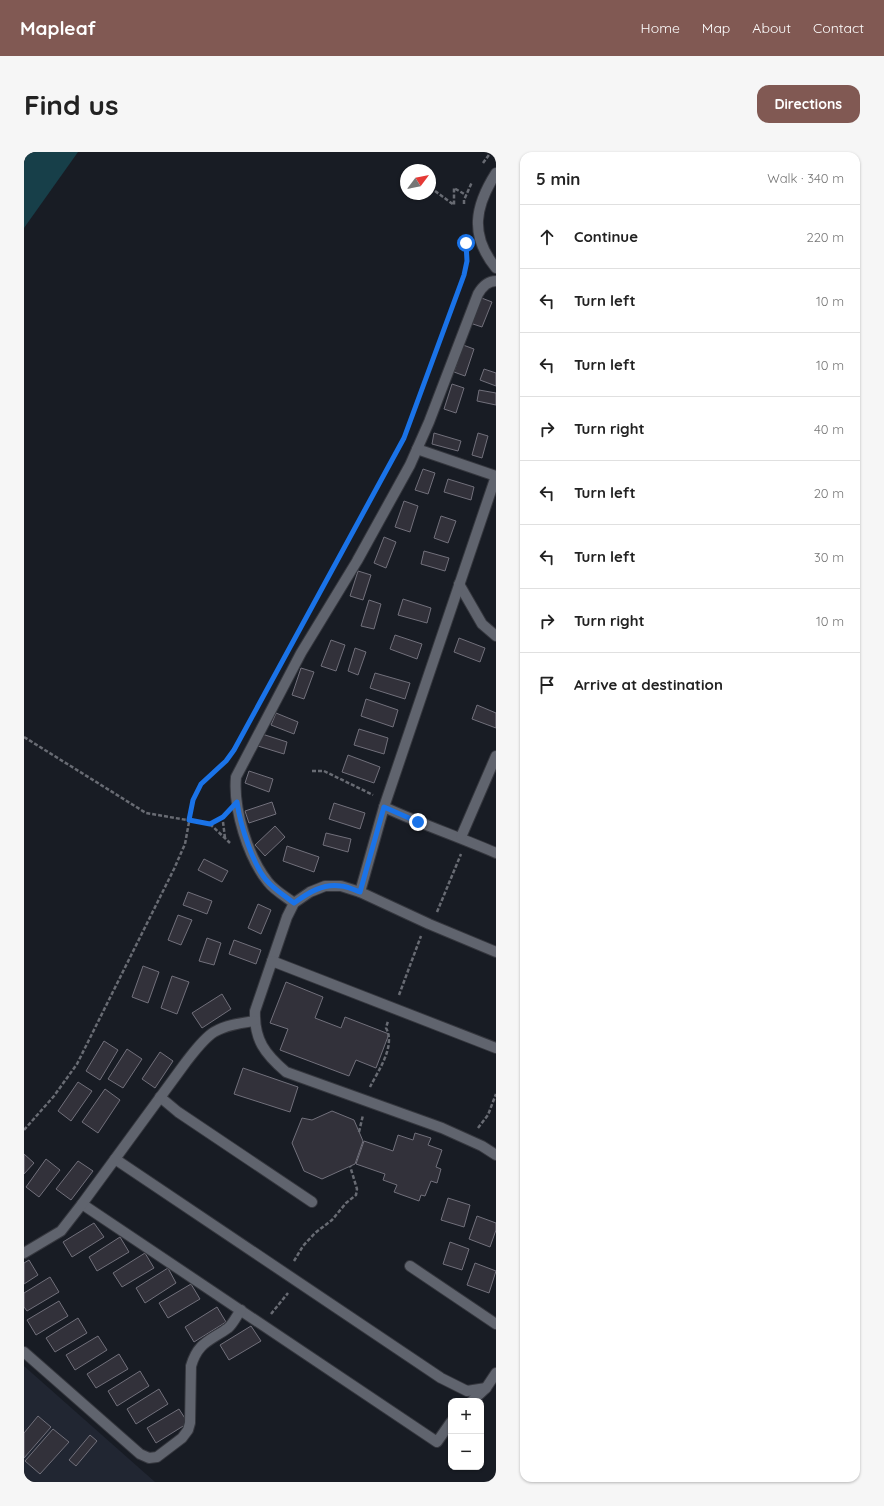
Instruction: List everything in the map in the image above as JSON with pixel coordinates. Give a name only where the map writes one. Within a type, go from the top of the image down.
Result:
[{"type":"lane","points":[[496,173],[485,190],[479,207],[478,225],[481,244],[496,268]]},
{"type":"lane","points":[[294,903],[269,884],[260,871],[250,849],[239,814],[235,790],[236,777],[301,653],[357,561],[410,465],[478,294],[483,286],[492,281],[496,281]]},
{"type":"lane","points":[[360,892],[385,804],[496,476],[417,449]]},
{"type":"lane","points":[[459,584],[482,624],[496,636]]},
{"type":"lane","points":[[464,839],[496,756]]},
{"type":"lane","points":[[385,804],[418,822],[496,853]]},
{"type":"lane","points":[[496,952],[429,924],[360,892],[341,886],[325,886],[310,892],[294,903],[287,917],[255,1011],[254,1020],[254,1027],[260,1042],[271,1059],[286,1072],[442,1128],[482,1146],[496,1155]]},
{"type":"lane","points":[[272,961],[496,1048]]},
{"type":"lane","points":[[24,1253],[60,1232],[200,1044],[214,1032],[229,1026],[254,1020]]},
{"type":"lane","points":[[160,1097],[178,1112],[312,1202]]},
{"type":"lane","points":[[115,1160],[441,1378],[467,1391],[486,1388]]},
{"type":"lane","points":[[82,1204],[437,1442],[448,1426]]},
{"type":"lane","points":[[410,1266],[496,1324]]},
{"type":"lane","points":[[24,1352],[140,1454],[149,1458],[157,1457],[182,1438],[188,1430],[190,1423],[190,1366],[195,1354],[206,1341],[229,1327],[240,1310]]},
{"type":"lane","points":[[475,1398],[486,1388],[496,1373]]},
{"type":"path","points":[[482,165],[491,152]]},
{"type":"path","points":[[464,207],[466,195],[474,179]]},
{"type":"path","points":[[436,192],[454,204],[454,188],[466,195]]},
{"type":"path","points":[[407,431],[464,275],[467,261],[466,243]]},
{"type":"path","points":[[332,570],[404,438]]},
{"type":"path","points":[[24,737],[146,813],[210,824],[223,817],[237,802]]},
{"type":"path","points":[[24,1130],[54,1096],[77,1064],[185,844],[193,800],[201,784],[230,756]]},
{"type":"path","points":[[312,771],[324,771],[385,804]]},
{"type":"path","points":[[223,817],[225,838]]},
{"type":"path","points":[[359,1132],[369,1090],[388,1050],[389,1034],[386,1028],[393,1008],[423,932],[434,918],[464,839]]},
{"type":"path","points":[[262,1324],[288,1293],[293,1263],[303,1246],[356,1195],[357,1189],[350,1166]]},
{"type":"shaded area","points":[[24,1366],[155,1482],[24,1482]]},
{"type":"water","points":[[24,152],[78,152],[24,228]]},
{"type":"building","points":[[479,297],[492,302],[482,327],[470,323]]},
{"type":"building","points":[[463,345],[474,349],[465,376],[454,372]]},
{"type":"building","points":[[484,369],[496,373],[496,386],[480,380]]},
{"type":"building","points":[[452,384],[464,388],[456,413],[444,409]]},
{"type":"building","points":[[479,390],[496,393],[496,405],[477,401]]},
{"type":"building","points":[[434,433],[461,441],[458,451],[432,444]]},
{"type":"building","points":[[478,433],[488,436],[482,458],[472,455]]},
{"type":"building","points":[[423,469],[435,473],[428,494],[415,490]]},
{"type":"building","points":[[448,479],[474,487],[471,500],[444,492]]},
{"type":"building","points":[[404,501],[418,506],[410,532],[395,527]]},
{"type":"building","points":[[441,516],[456,521],[448,543],[434,538]]},
{"type":"building","points":[[384,537],[396,542],[386,568],[374,563]]},
{"type":"building","points":[[424,551],[449,558],[445,571],[421,564]]},
{"type":"building","points":[[358,571],[371,575],[363,600],[350,596]]},
{"type":"building","points":[[403,599],[431,608],[427,623],[398,615]]},
{"type":"building","points":[[369,600],[381,604],[374,629],[361,626]]},
{"type":"building","points":[[395,635],[422,644],[417,659],[390,649]]},
{"type":"building","points":[[459,638],[485,648],[480,662],[454,652]]},
{"type":"building","points":[[331,640],[345,645],[336,671],[321,666]]},
{"type":"building","points":[[355,648],[366,652],[358,675],[348,671]]},
{"type":"building","points":[[301,668],[314,672],[304,699],[292,695]]},
{"type":"building","points":[[375,673],[410,683],[405,699],[370,688]]},
{"type":"building","points":[[366,699],[398,710],[393,727],[361,716]]},
{"type":"building","points":[[477,705],[496,713],[496,728],[472,719]]},
{"type":"building","points":[[276,713],[298,722],[294,734],[271,725]]},
{"type":"building","points":[[359,729],[388,738],[384,754],[354,745]]},
{"type":"building","points":[[262,734],[287,742],[284,754],[258,746]]},
{"type":"building","points":[[348,755],[380,767],[374,783],[342,772]]},
{"type":"building","points":[[249,771],[273,779],[269,792],[245,783]]},
{"type":"building","points":[[272,802],[276,814],[249,823],[245,811]]},
{"type":"building","points":[[334,803],[365,813],[360,829],[329,819]]},
{"type":"building","points":[[275,826],[285,837],[265,856],[255,845]]},
{"type":"building","points":[[326,833],[351,839],[348,852],[323,845]]},
{"type":"building","points":[[287,846],[319,857],[314,872],[283,861]]},
{"type":"building","points":[[204,859],[228,871],[222,882],[198,870]]},
{"type":"building","points":[[188,892],[212,901],[207,914],[183,905]]},
{"type":"building","points":[[258,904],[271,910],[261,934],[248,928]]},
{"type":"building","points":[[178,915],[192,920],[181,945],[168,940]]},
{"type":"building","points":[[207,938],[221,943],[214,965],[199,961]]},
{"type":"building","points":[[234,940],[261,950],[256,964],[229,954]]},
{"type":"building","points":[[143,966],[159,972],[148,1003],[132,997]]},
{"type":"building","points":[[172,976],[189,982],[177,1014],[161,1008]]},
{"type":"building","points":[[286,982],[323,997],[315,1018],[341,1028],[345,1017],[389,1034],[376,1068],[356,1060],[349,1076],[280,1050],[288,1029],[270,1023]]},
{"type":"building","points":[[222,994],[231,1009],[202,1028],[192,1013]]},
{"type":"building","points":[[104,1041],[118,1050],[100,1080],[86,1071]]},
{"type":"building","points":[[127,1049],[142,1059],[123,1088],[108,1079]]},
{"type":"building","points":[[160,1052],[173,1061],[155,1088],[142,1079]]},
{"type":"building","points":[[243,1068],[298,1087],[290,1112],[234,1094]]},
{"type":"building","points":[[78,1082],[92,1091],[71,1121],[58,1111]]},
{"type":"building","points":[[105,1089],[120,1100],[98,1133],[82,1122]]},
{"type":"building","points":[[332,1111],[354,1120],[363,1141],[355,1164],[322,1179],[304,1171],[292,1143],[302,1118],[312,1120]]},
{"type":"building","points":[[415,1133],[431,1138],[428,1145],[442,1150],[436,1167],[441,1169],[437,1183],[431,1181],[425,1196],[421,1195],[419,1201],[394,1192],[397,1185],[383,1180],[385,1174],[356,1164],[364,1141],[393,1151],[398,1135],[413,1140]]},
{"type":"building","points":[[24,1154],[34,1163],[24,1174]]},
{"type":"building","points":[[46,1159],[60,1170],[39,1197],[26,1187]]},
{"type":"building","points":[[78,1161],[93,1171],[71,1200],[56,1189]]},
{"type":"building","points":[[448,1198],[470,1205],[464,1227],[441,1220]]},
{"type":"building","points":[[477,1216],[496,1223],[496,1230],[490,1247],[469,1239]]},
{"type":"building","points":[[94,1223],[104,1237],[72,1257],[63,1242]]},
{"type":"building","points":[[120,1237],[129,1252],[97,1271],[89,1257]]},
{"type":"building","points":[[450,1242],[469,1249],[462,1270],[443,1264]]},
{"type":"building","points":[[145,1253],[154,1268],[122,1287],[113,1273]]},
{"type":"building","points":[[29,1260],[38,1275],[24,1284],[24,1263]]},
{"type":"building","points":[[475,1263],[496,1271],[489,1293],[467,1285]]},
{"type":"building","points":[[168,1268],[176,1283],[145,1303],[136,1288]]},
{"type":"building","points":[[50,1277],[59,1292],[27,1311],[24,1307],[24,1293]]},
{"type":"building","points":[[191,1284],[200,1299],[168,1318],[159,1303]]},
{"type":"building","points":[[59,1301],[68,1316],[36,1335],[27,1320]]},
{"type":"building","points":[[217,1307],[226,1322],[194,1342],[185,1327]]},
{"type":"building","points":[[78,1318],[87,1333],[55,1352],[46,1338]]},
{"type":"building","points":[[251,1326],[261,1341],[229,1360],[220,1345]]},
{"type":"building","points":[[98,1336],[107,1350],[75,1370],[66,1355]]},
{"type":"building","points":[[119,1354],[128,1369],[96,1388],[87,1374]]},
{"type":"building","points":[[140,1371],[149,1386],[117,1406],[108,1391]]},
{"type":"building","points":[[159,1389],[168,1404],[136,1424],[127,1409]]},
{"type":"building","points":[[179,1409],[188,1423],[156,1443],[147,1428]]},
{"type":"building","points":[[38,1416],[51,1427],[24,1458],[24,1433]]},
{"type":"building","points":[[53,1429],[69,1442],[40,1474],[25,1461]]},
{"type":"building","points":[[90,1435],[97,1441],[76,1466],[69,1460]]},
{"type":"route","points":[[418,822],[384,807],[360,892],[341,886],[325,886],[310,892],[294,903],[269,884],[260,871],[250,849],[239,814],[237,802],[223,817],[210,824],[189,820],[193,800],[201,784],[226,761],[234,750],[404,438],[464,275],[467,261],[466,243]]}]
